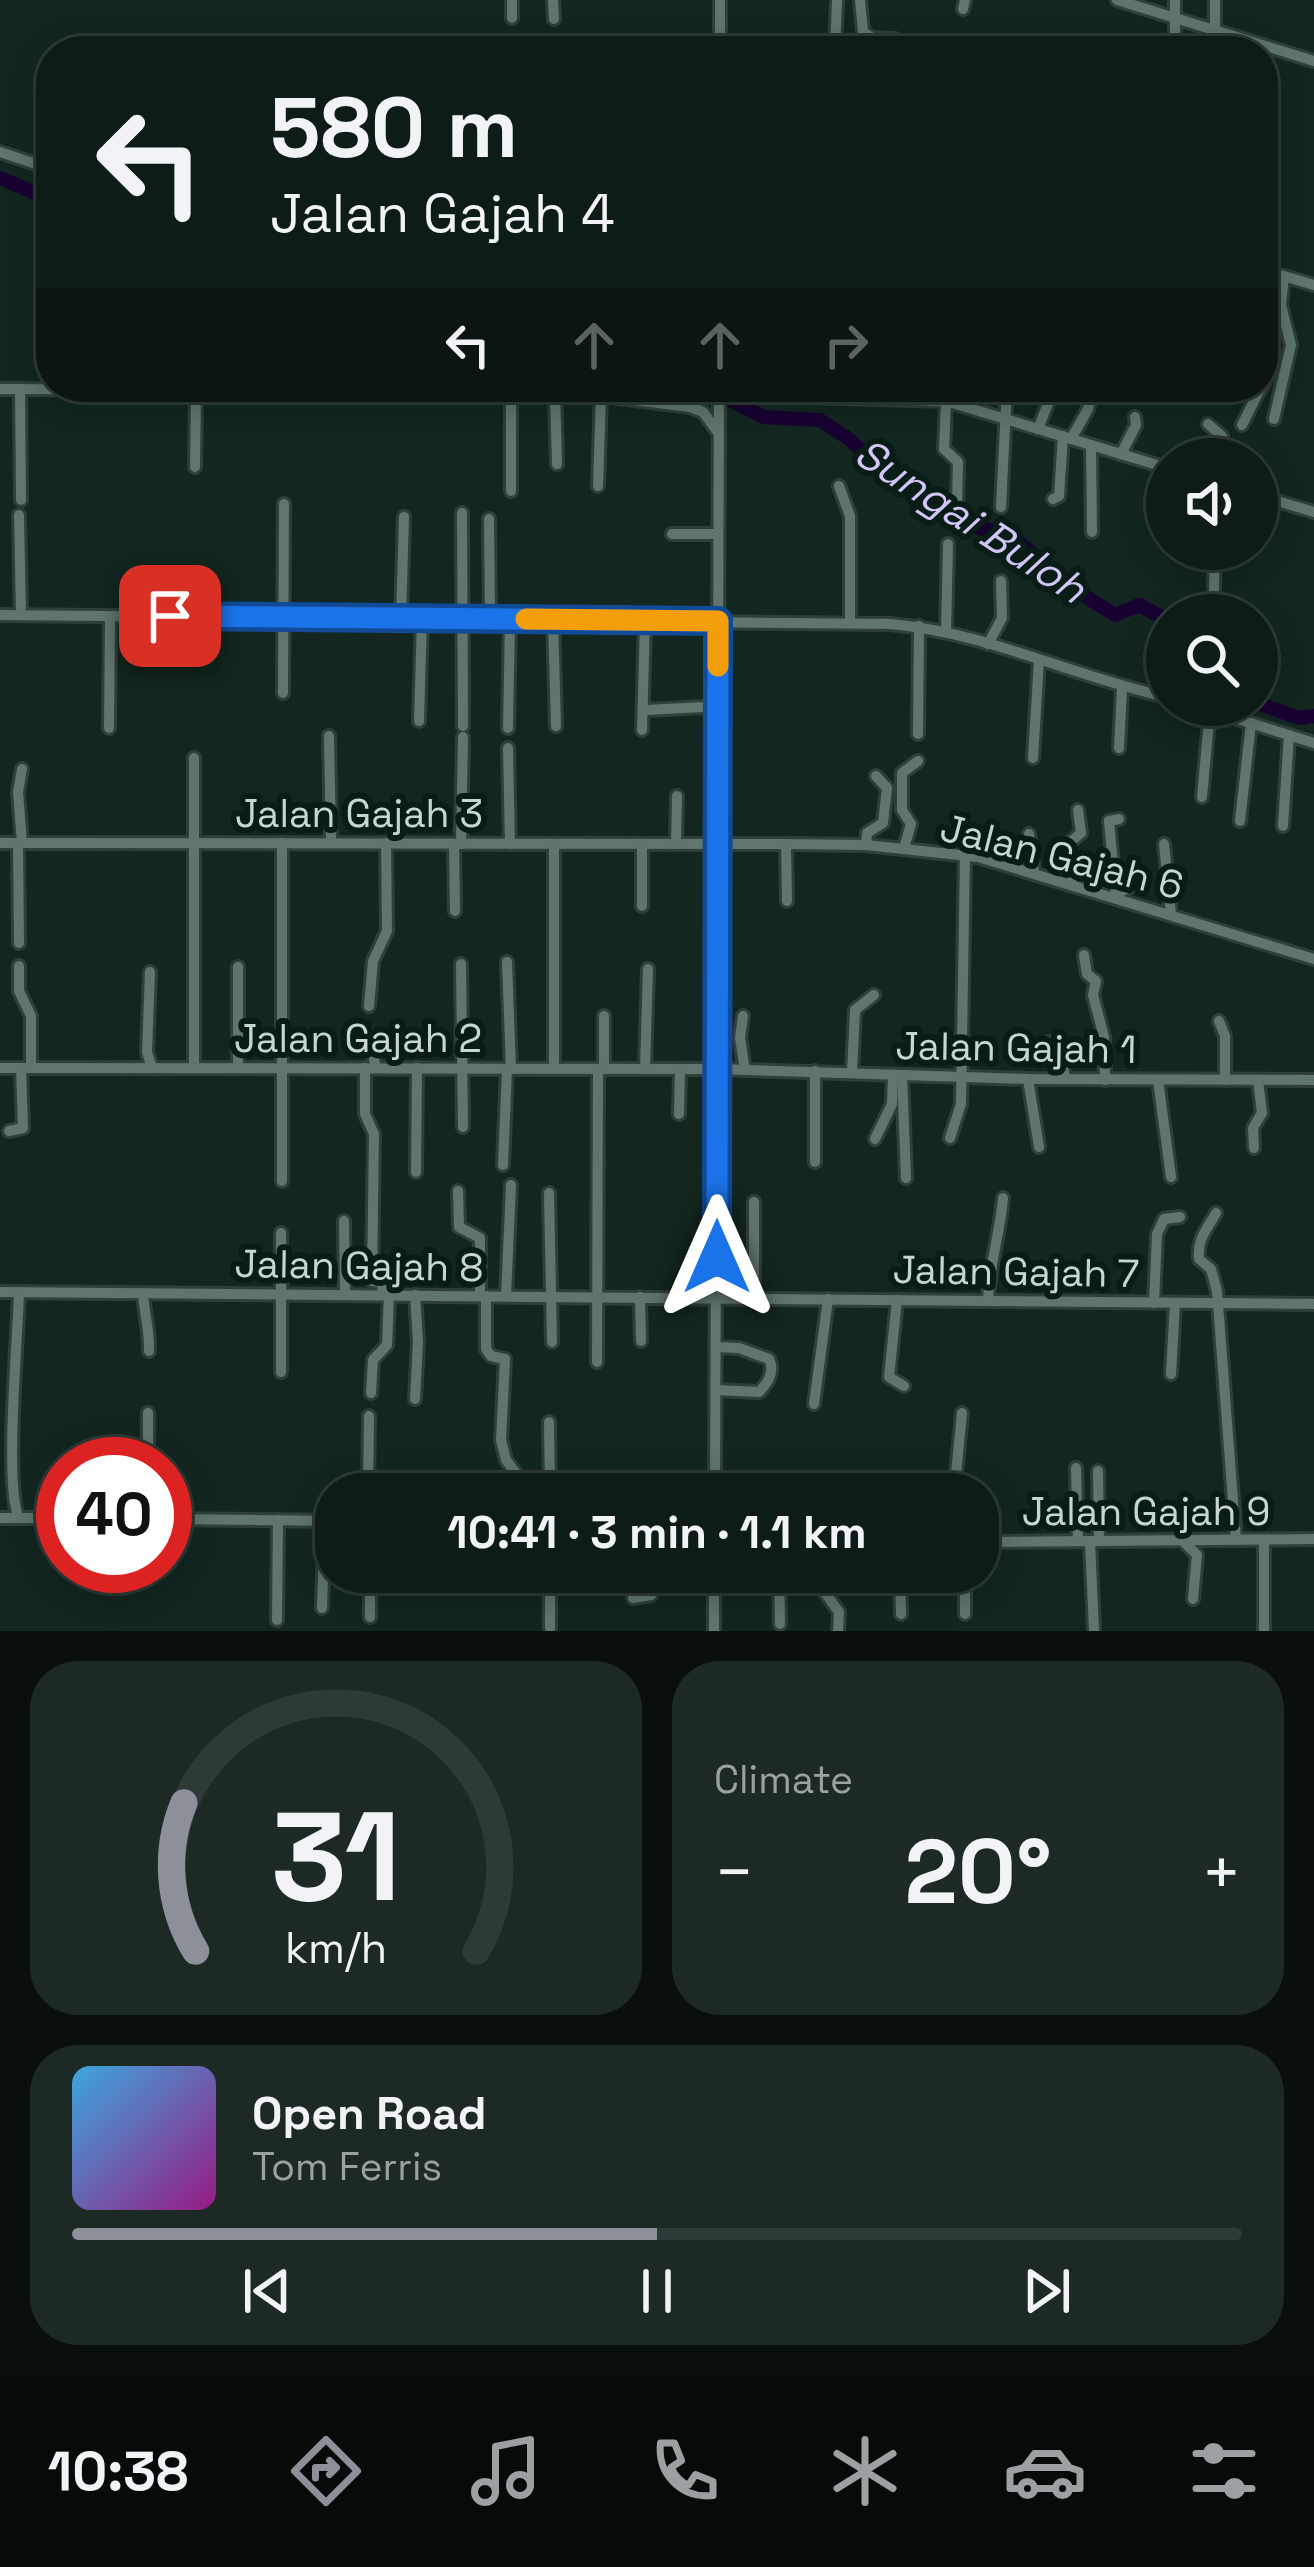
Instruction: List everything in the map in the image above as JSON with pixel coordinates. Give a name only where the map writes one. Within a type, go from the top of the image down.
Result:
[{"type":"street","points":[[512,0],[512,18]]},
{"type":"street","points":[[553,0],[554,19]]},
{"type":"street","points":[[720,0],[720,36]]},
{"type":"street","points":[[836,36],[837,0]]},
{"type":"street","points":[[860,0],[863,32],[869,36]]},
{"type":"street","points":[[1117,0],[1232,36]]},
{"type":"street","points":[[1175,0],[1175,36]]},
{"type":"street","points":[[1215,0],[1215,36]]},
{"type":"street","points":[[1278,50],[1314,61]]},
{"type":"street","points":[[0,152],[36,164]]},
{"type":"street","points":[[1278,274],[1314,285]]},
{"type":"street","points":[[1278,402],[1291,345],[1281,305],[1284,276]]},
{"type":"street","points":[[0,389],[36,389]]},
{"type":"street","points":[[20,389],[21,500]]},
{"type":"street","points":[[195,467],[201,402]]},
{"type":"street","points":[[511,402],[511,491]]},
{"type":"street","points":[[555,402],[557,464]]},
{"type":"street","points":[[598,486],[601,402]]},
{"type":"street","points":[[646,402],[698,409],[719,434]]},
{"type":"street","points":[[715,1473],[719,402]]},
{"type":"street","points":[[946,402],[944,449],[958,462],[957,505]]},
{"type":"street","points":[[952,402],[1146,462]]},
{"type":"street","points":[[964,402],[964,406]]},
{"type":"street","points":[[1001,507],[1006,402]]},
{"type":"street","points":[[1039,429],[1049,402]]},
{"type":"street","points":[[1053,500],[1059,496],[1067,437],[1090,402]]},
{"type":"street","points":[[1242,425],[1254,402]]},
{"type":"street","points":[[1274,419],[1278,402]]},
{"type":"street","points":[[1121,454],[1136,425],[1135,417]]},
{"type":"street","points":[[1208,424],[1222,438]]},
{"type":"street","points":[[1091,445],[1093,532]]},
{"type":"street","points":[[839,486],[850,516],[850,623]]},
{"type":"street","points":[[1278,501],[1314,512]]},
{"type":"street","points":[[283,693],[284,504]]},
{"type":"street","points":[[455,911],[465,619],[462,513]]},
{"type":"street","points":[[20,515],[21,615]]},
{"type":"street","points":[[400,618],[404,517]]},
{"type":"street","points":[[489,519],[490,619]]},
{"type":"street","points":[[672,534],[718,534]]},
{"type":"street","points":[[946,632],[948,544]]},
{"type":"street","points":[[1214,570],[1214,589]]},
{"type":"street","points":[[988,644],[1002,618],[1001,580]]},
{"type":"street","points":[[0,615],[919,626],[1146,693]]},
{"type":"street","points":[[109,728],[110,616]]},
{"type":"street","points":[[419,722],[422,619]]},
{"type":"street","points":[[508,728],[510,619]]},
{"type":"street","points":[[553,620],[556,726]]},
{"type":"street","points":[[642,730],[645,621]]},
{"type":"street","points":[[918,734],[919,626]]},
{"type":"street","points":[[1033,758],[1039,660]]},
{"type":"street","points":[[1119,748],[1122,689]]},
{"type":"street","points":[[646,710],[718,702]]},
{"type":"street","points":[[1202,797],[1209,726]]},
{"type":"street","points":[[1240,821],[1251,726]]},
{"type":"street","points":[[1260,726],[1314,743]]},
{"type":"street","points":[[1283,826],[1289,735]]},
{"type":"street","points":[[329,736],[331,843]]},
{"type":"street","points":[[508,748],[510,844]]},
{"type":"street","points":[[194,758],[194,1068]]},
{"type":"street","points":[[904,848],[911,824],[902,810],[902,773],[918,761]]},
{"type":"street","points":[[19,943],[18,792],[22,769]]},
{"type":"street","points":[[866,845],[867,833],[884,823],[886,811],[887,788],[876,776]]},
{"type":"street","points":[[676,844],[677,796]]},
{"type":"street","points":[[1072,884],[1068,844],[1081,832],[1078,810]]},
{"type":"street","points":[[1119,819],[1109,821],[1116,895],[1142,880]]},
{"type":"street","points":[[1029,834],[1034,872]]},
{"type":"street","name":"Jalan Gajah 3","points":[[0,843],[718,844]]},
{"type":"street","points":[[282,843],[282,1181]]},
{"type":"street","points":[[369,1006],[373,961],[387,931],[386,844]]},
{"type":"street","points":[[554,844],[554,1069]]},
{"type":"street","points":[[642,844],[642,906]]},
{"type":"street","name":"Jalan Gajah 6","points":[[718,844],[866,845],[965,855],[1116,895],[1314,958]]},
{"type":"street","points":[[786,844],[788,902]]},
{"type":"street","points":[[1164,844],[1171,914]]},
{"type":"street","points":[[950,1138],[960,1110],[965,855]]},
{"type":"street","points":[[1084,955],[1087,974],[1096,981],[1093,995],[1104,1037],[1105,1079]]},
{"type":"street","points":[[503,1165],[507,962]]},
{"type":"street","points":[[460,964],[463,1126]]},
{"type":"street","points":[[9,1131],[23,1127],[31,1016],[19,992],[19,966]]},
{"type":"street","points":[[238,967],[238,1068]]},
{"type":"street","points":[[645,1069],[649,969]]},
{"type":"street","points":[[150,972],[147,1052],[152,1068]]},
{"type":"street","points":[[852,1072],[855,1010],[874,994]]},
{"type":"street","points":[[597,1362],[604,1016]]},
{"type":"street","points":[[742,1016],[745,1070]]},
{"type":"street","points":[[1219,1021],[1225,1036],[1226,1080]]},
{"type":"street","points":[[368,1033],[365,1114],[374,1134],[372,1281],[382,1295],[388,1345],[373,1360],[371,1393]]},
{"type":"street","points":[[1049,1042],[1060,1051],[1065,1079]]},
{"type":"street","name":"Jalan Gajah 2","points":[[0,1068],[716,1069]]},
{"type":"street","points":[[416,1172],[417,1069]]},
{"type":"street","points":[[679,1114],[680,1069]]},
{"type":"street","name":"Jalan Gajah 1","points":[[716,1069],[1028,1079],[1314,1080]]},
{"type":"street","points":[[814,1162],[815,1071]]},
{"type":"street","points":[[875,1139],[892,1104],[897,1075]]},
{"type":"street","points":[[897,1075],[906,1178]]},
{"type":"street","points":[[1028,1079],[1039,1147]]},
{"type":"street","points":[[1157,1080],[1171,1178]]},
{"type":"street","points":[[1254,1148],[1253,1128],[1262,1108],[1258,1080]]},
{"type":"street","points":[[506,1296],[511,1185]]},
{"type":"street","points":[[458,1191],[459,1227],[480,1238],[486,1349],[491,1356],[505,1359],[503,1451],[515,1473]]},
{"type":"street","points":[[549,1193],[552,1342]]},
{"type":"street","points":[[988,1301],[989,1264],[1000,1235],[1003,1198]]},
{"type":"street","points":[[754,1202],[754,1299]]},
{"type":"street","points":[[1216,1213],[1202,1232],[1198,1252],[1210,1269],[1216,1303],[1236,1540]]},
{"type":"street","points":[[1154,1303],[1156,1234],[1164,1219],[1180,1217]]},
{"type":"street","points":[[344,1220],[345,1295]]},
{"type":"street","points":[[280,1372],[281,1233]]},
{"type":"street","name":"Jalan Gajah 8","points":[[0,1292],[717,1298]]},
{"type":"street","points":[[19,1292],[12,1454],[19,1518]]},
{"type":"street","points":[[143,1293],[149,1351]]},
{"type":"street","points":[[415,1295],[415,1399]]},
{"type":"street","points":[[640,1298],[641,1341]]},
{"type":"street","name":"Jalan Gajah 7","points":[[717,1298],[1314,1304]]},
{"type":"street","points":[[814,1404],[828,1299]]},
{"type":"street","points":[[897,1300],[889,1377],[904,1387]]},
{"type":"street","points":[[1171,1374],[1175,1303]]},
{"type":"street","points":[[716,1347],[743,1349],[771,1363],[767,1384],[759,1392],[716,1390]]},
{"type":"street","points":[[148,1413],[148,1437]]},
{"type":"street","points":[[956,1473],[962,1413]]},
{"type":"street","points":[[368,1473],[369,1416]]},
{"type":"street","points":[[549,1422],[550,1473]]},
{"type":"street","points":[[1076,1468],[1089,1541],[1094,1630]]},
{"type":"street","points":[[1089,1541],[1098,1471]]},
{"type":"street","points":[[0,1518],[36,1518]]},
{"type":"street","points":[[192,1519],[315,1520]]},
{"type":"street","points":[[277,1620],[278,1520]]},
{"type":"street","name":"Jalan Gajah 9","points":[[999,1542],[1314,1539]]},
{"type":"street","points":[[1182,1540],[1197,1555],[1192,1599]]},
{"type":"street","points":[[1264,1540],[1264,1631]]},
{"type":"street","points":[[322,1608],[324,1593]]},
{"type":"street","points":[[370,1593],[370,1617]]},
{"type":"street","points":[[550,1593],[550,1628]]},
{"type":"street","points":[[633,1598],[651,1593]]},
{"type":"street","points":[[714,1631],[715,1593]]},
{"type":"street","points":[[779,1593],[780,1624]]},
{"type":"street","points":[[826,1593],[838,1612],[838,1631]]},
{"type":"street","points":[[900,1593],[901,1614]]},
{"type":"street","points":[[965,1593],[965,1614]]},
{"type":"waterway","name":"Sungai Buloh","points":[[0,178],[36,194]]},
{"type":"waterway","name":"Sungai Buloh","points":[[734,402],[763,417],[820,420],[880,468],[949,513],[981,529],[1013,537],[1077,591],[1115,615],[1139,605],[1146,609]]},
{"type":"waterway","name":"Sungai Buloh","points":[[1278,710],[1299,718],[1314,716]]},
{"type":"slow traffic","points":[[526,619],[718,621],[718,666]]},
{"type":"route","points":[[170,616],[718,621],[717,1257]]}]
